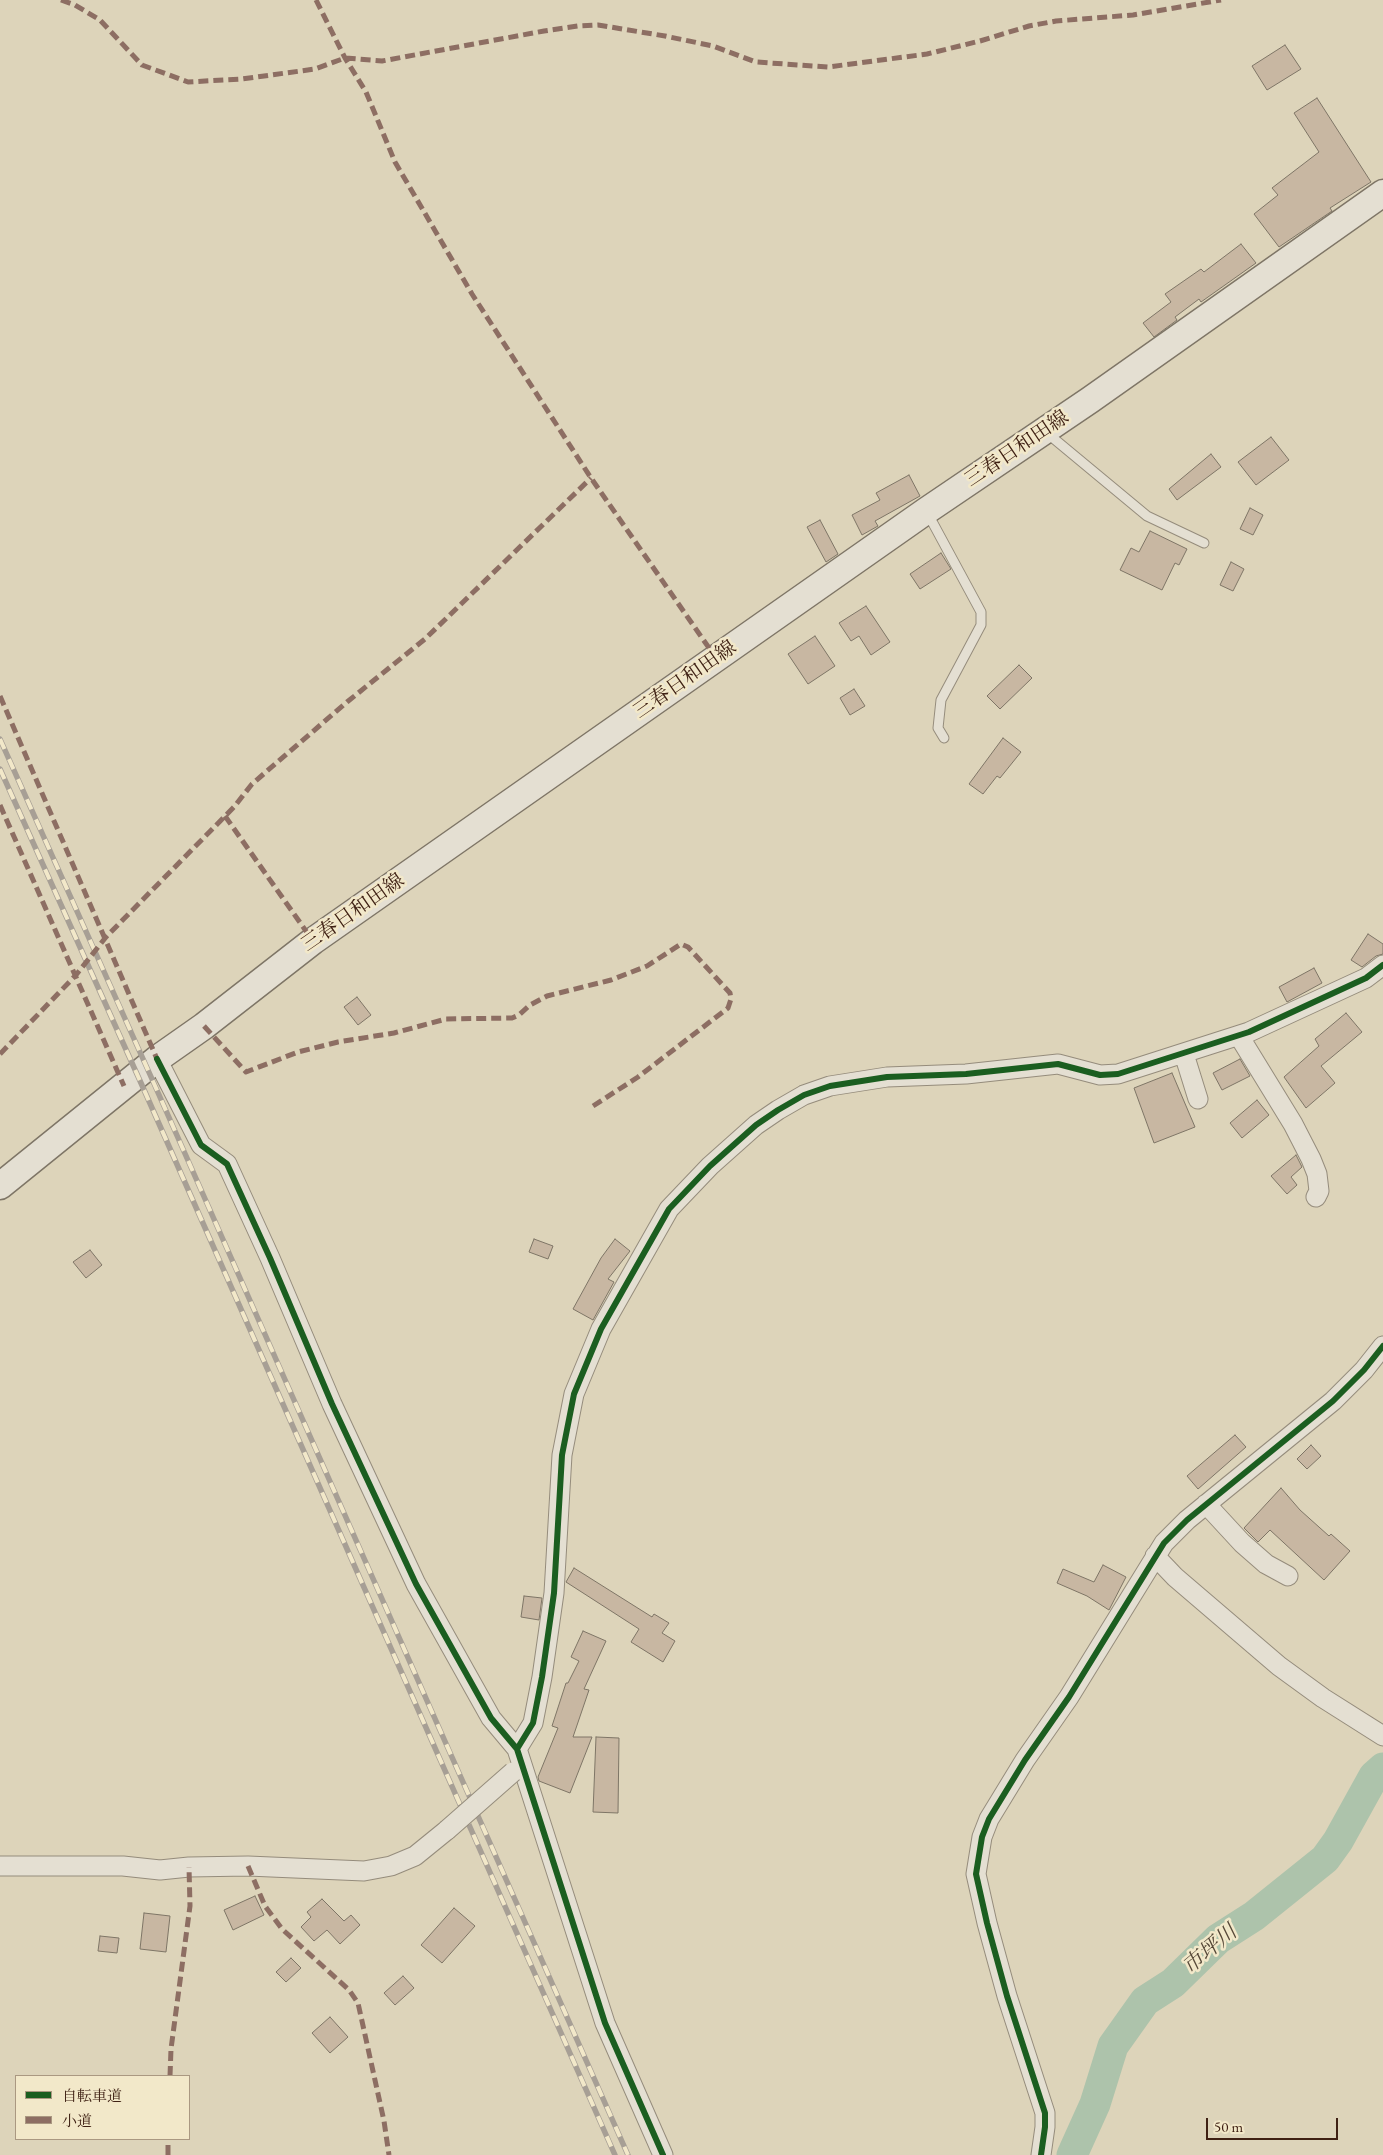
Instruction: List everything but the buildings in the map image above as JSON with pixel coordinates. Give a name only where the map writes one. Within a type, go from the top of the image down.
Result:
[{"type":"main road","name":"三春日和田線","points":[[0,1186],[158,1059],[204,1026],[313,941],[1383,193]]},
{"type":"street","points":[[0,1866],[123,1866],[160,1870],[188,1867],[248,1866],[364,1871],[391,1866],[415,1856],[448,1830],[517,1762],[533,1723],[542,1677],[554,1593],[562,1455],[574,1394],[601,1329],[669,1209],[683,1192],[756,1125],[794,1100],[830,1086],[887,1077],[966,1074],[1058,1064],[1108,1075],[1184,1054],[1239,1036],[1366,978],[1383,965]]},
{"type":"street","points":[[1239,1036],[1293,1124],[1311,1159],[1317,1174],[1319,1191],[1316,1197]]},
{"type":"street","points":[[1184,1054],[1198,1099]]},
{"type":"street","points":[[158,1059],[201,1145],[227,1164],[270,1258],[332,1404],[416,1584],[517,1762],[566,1894],[605,2023],[663,2155]]},
{"type":"street","points":[[1041,2155],[1046,2127],[1045,2112],[1007,1996],[977,1884],[976,1874],[982,1836],[989,1819],[1025,1760],[1069,1697],[1164,1542],[1206,1504],[1333,1401],[1369,1364],[1383,1346]]},
{"type":"street","points":[[1206,1504],[1242,1543],[1266,1564],[1288,1576]]},
{"type":"street","points":[[1155,1556],[1175,1577],[1278,1666],[1323,1698],[1383,1736]]},
{"type":"lane","points":[[1044,431],[1147,516],[1204,543]]},
{"type":"lane","points":[[926,511],[981,612],[981,625],[941,700],[938,728],[944,738]]},
{"type":"waterway","name":"市坪川","points":[[1072,2155],[1095,2104],[1113,2046],[1145,2001],[1173,1983],[1218,1939],[1254,1916],[1325,1859],[1338,1841],[1374,1776],[1383,1768]]},
{"type":"railway","points":[[0,739],[628,2155]]},
{"type":"railway","points":[[0,769],[141,1083],[615,2155]]},
{"type":"marked path","points":[[61,0],[75,5],[100,20],[142,65],[188,82],[242,79],[315,69],[345,58],[382,61],[544,31],[598,25],[713,46],[756,62],[828,67],[927,54],[1029,26],[1056,21],[1133,15],[1221,0]]},
{"type":"marked path","points":[[316,0],[345,58],[366,92],[395,162],[472,294],[591,478],[716,658]]},
{"type":"marked path","points":[[0,1054],[76,975],[106,937],[234,807],[252,784],[347,702],[425,639],[591,478]]},
{"type":"marked path","points":[[0,696],[157,1059]]},
{"type":"marked path","points":[[0,805],[124,1086]]},
{"type":"marked path","points":[[225,816],[313,941]]},
{"type":"marked path","points":[[204,1026],[246,1072],[298,1052],[338,1042],[394,1033],[446,1019],[512,1018],[547,996],[611,980],[647,966],[681,944],[688,947],[730,993],[731,999],[728,1008],[638,1077],[590,1108]]},
{"type":"marked path","points":[[248,1866],[265,1906],[282,1929],[349,1990],[358,2003],[384,2121],[389,2155]]},
{"type":"marked path","points":[[170,2075],[171,2049],[190,1906],[189,1867]]},
{"type":"marked path","points":[[168,2140],[168,2155]]},
{"type":"cycle path","points":[[517,1749],[533,1723],[542,1677],[554,1593],[562,1455],[574,1394],[601,1329],[669,1209],[710,1166],[756,1125],[778,1110],[804,1095],[830,1086],[887,1077],[966,1074],[1058,1064],[1100,1075],[1118,1074],[1249,1032],[1366,978],[1383,965]]},
{"type":"cycle path","points":[[157,1059],[201,1145],[227,1164],[270,1258],[332,1404],[416,1584],[491,1718],[517,1749],[605,2023],[663,2155]]},
{"type":"cycle path","points":[[1041,2155],[1045,2113],[1007,1996],[976,1874],[982,1837],[989,1819],[1025,1760],[1069,1697],[1164,1543],[1187,1520],[1333,1401],[1364,1370],[1383,1346]]}]
